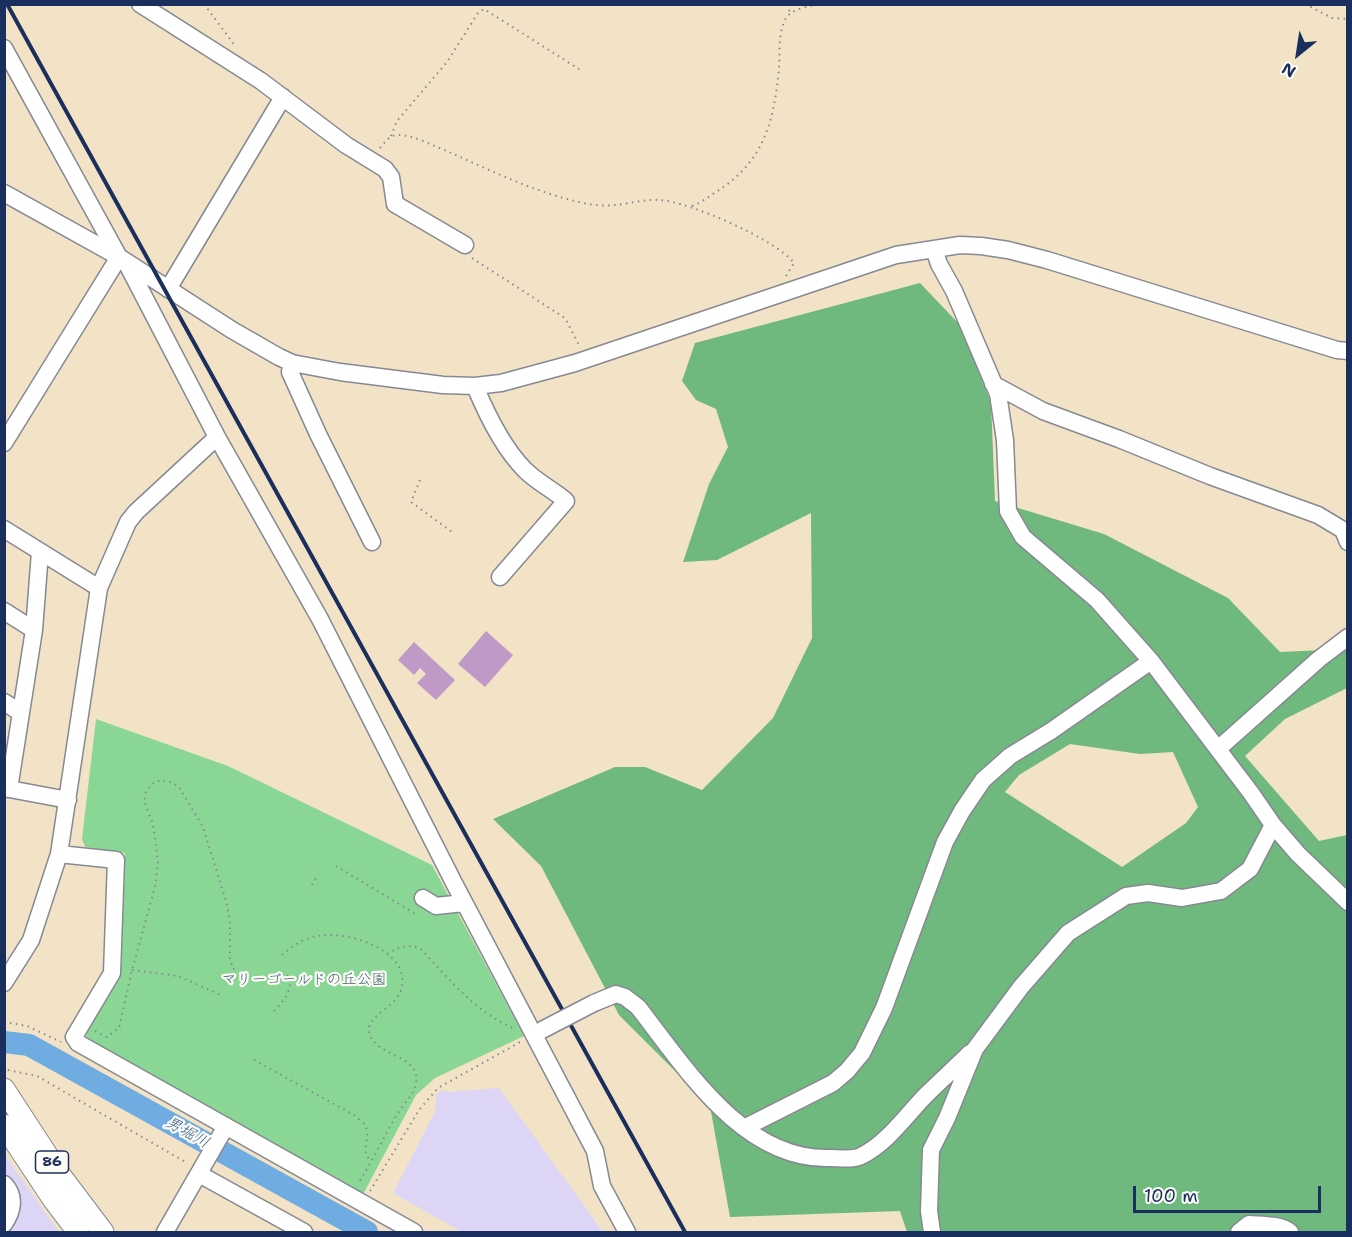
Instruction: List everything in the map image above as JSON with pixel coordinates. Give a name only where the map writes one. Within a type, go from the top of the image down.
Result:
[{"type":"main road","name":"86","points":[[6,1079],[67,1185],[103,1233]]},
{"type":"main road","name":"86","points":[[4,1125],[78,1233]]},
{"type":"street","points":[[140,4],[261,81],[325,130],[385,169],[391,177],[395,204],[465,245]]},
{"type":"street","points":[[4,48],[320,620],[464,903],[535,1031],[595,1151],[602,1186],[627,1233]]},
{"type":"street","points":[[168,289],[284,97]]},
{"type":"street","points":[[4,193],[122,259],[232,330],[292,363],[340,372],[443,385],[475,386],[501,383],[587,359],[896,255],[960,245],[1018,252],[1337,350],[1347,351]]},
{"type":"street","points":[[934,249],[998,394],[1005,440],[1008,512],[1023,537],[1097,600],[1151,661],[1273,825],[1298,854],[1347,902]]},
{"type":"street","points":[[4,444],[122,259]]},
{"type":"street","points":[[292,363],[290,372],[372,542]]},
{"type":"street","points":[[993,384],[1043,411],[1318,515],[1343,530],[1347,542]]},
{"type":"street","points":[[475,386],[481,401],[510,450],[525,470],[566,501],[500,577]]},
{"type":"street","points":[[4,983],[31,940],[59,854],[99,588],[128,522],[217,437]]},
{"type":"street","points":[[4,529],[99,588]]},
{"type":"street","points":[[40,552],[34,630],[7,788],[68,800]]},
{"type":"street","points":[[4,611],[34,630]]},
{"type":"street","points":[[1218,749],[1347,637]]},
{"type":"street","points":[[746,1127],[833,1083],[862,1053],[884,1008],[945,842],[983,780],[1010,756],[1051,731],[1151,661]]},
{"type":"street","points":[[4,702],[21,713]]},
{"type":"street","points":[[535,1031],[616,994],[625,997],[638,1007],[704,1092],[777,1149],[823,1158],[860,1157],[884,1139],[975,1048],[1021,987],[1068,933],[1126,896],[1148,893],[1182,898],[1221,891],[1250,869],[1273,825]]},
{"type":"street","points":[[59,854],[116,860],[112,973],[74,1037],[78,1042],[223,1130],[414,1233]]},
{"type":"street","points":[[424,904],[436,906],[464,903]]},
{"type":"street","points":[[932,1233],[929,1211],[931,1150],[947,1118],[975,1048]]},
{"type":"street","points":[[165,1233],[223,1130]]},
{"type":"street","points":[[201,1169],[303,1233]]},
{"type":"street","points":[[4,1184],[10,1190],[12,1212],[4,1224]]},
{"type":"street","points":[[1239,1233],[1249,1224],[1286,1229],[1290,1233]]},
{"type":"path","points":[[204,4],[239,50]]},
{"type":"path","points":[[788,4],[790,14]]},
{"type":"path","points":[[691,206],[729,184],[750,166],[770,123],[776,96],[783,25],[790,14],[819,4]]},
{"type":"path","points":[[1305,4],[1332,18],[1347,19]]},
{"type":"path","points":[[367,159],[370,154],[376,153],[391,136],[397,121],[447,62],[478,13],[484,9],[582,70]]},
{"type":"path","points":[[391,136],[400,134],[430,144],[516,181],[559,197],[587,204],[613,206],[659,200],[691,206],[758,236],[788,254],[794,263],[780,284],[779,294]]},
{"type":"path","points":[[465,245],[469,256],[565,318],[587,359]]},
{"type":"path","points":[[420,480],[411,502],[452,532]]},
{"type":"path","points":[[82,1024],[107,1037],[118,1028],[155,887],[158,863],[153,824],[144,801],[150,786],[162,780],[179,787],[203,827],[226,904],[230,924],[230,959],[233,969],[239,969]]},
{"type":"path","points":[[336,866],[414,913],[424,904]]},
{"type":"path","points":[[312,885],[318,875]]},
{"type":"path","points":[[282,955],[290,948],[317,936],[342,934],[366,941],[386,954],[400,973],[402,985],[393,1004],[376,1016],[371,1022],[369,1031],[373,1040],[382,1048],[413,1067],[417,1080],[412,1094],[400,1109],[372,1161],[359,1182],[354,1183]]},
{"type":"path","points":[[386,954],[401,945],[420,948],[461,991],[496,1021],[518,1030],[535,1031]]},
{"type":"path","points":[[132,970],[178,976],[222,996]]},
{"type":"path","points":[[274,1011],[284,1002],[291,984],[290,976],[286,976]]},
{"type":"path","points":[[4,1022],[27,1026],[64,1044]]},
{"type":"path","points":[[362,1204],[419,1110],[438,1088],[535,1031]]},
{"type":"path","points":[[254,1060],[354,1115],[365,1125],[367,1138],[365,1151],[367,1158],[372,1161]]},
{"type":"path","points":[[6,1079],[37,1076],[201,1169]]},
{"type":"shaded area","points":[[499,1088],[603,1232],[462,1232],[393,1193],[435,1112],[437,1094],[442,1090],[448,1092]]},
{"type":"shaded area","points":[[4,1154],[24,1182],[59,1232],[5,1232]]},
{"type":"green space","points":[[920,283],[960,325],[991,403],[995,501],[1104,534],[1228,598],[1280,652],[1347,649],[1347,688],[1285,719],[1245,756],[1319,841],[1347,835],[1347,1232],[907,1232],[900,1211],[730,1217],[710,1106],[619,1015],[541,866],[493,819],[615,767],[645,767],[702,790],[773,718],[812,638],[811,513],[717,560],[683,562],[709,484],[728,447],[716,409],[696,400],[682,381],[695,343]],"holes":[[[1070,744],[1140,754],[1173,752],[1198,807],[1186,823],[1122,867],[1005,792],[1019,775]]]},
{"type":"green space","name":"マリーゴールドの丘公園","points":[[96,719],[228,766],[432,865],[524,1036],[435,1078],[416,1095],[361,1198],[87,1038],[86,1032],[119,975],[125,853],[85,847],[82,839]]},
{"type":"building","points":[[486,631],[513,655],[485,687],[458,664]]},
{"type":"building","points":[[414,642],[455,680],[436,700],[417,683],[426,674],[420,668],[414,675],[398,660]]},
{"type":"waterway","name":"男堀川","points":[[4,1042],[29,1045],[367,1232]]},
{"type":"railway","points":[[7,4],[685,1232]]}]
